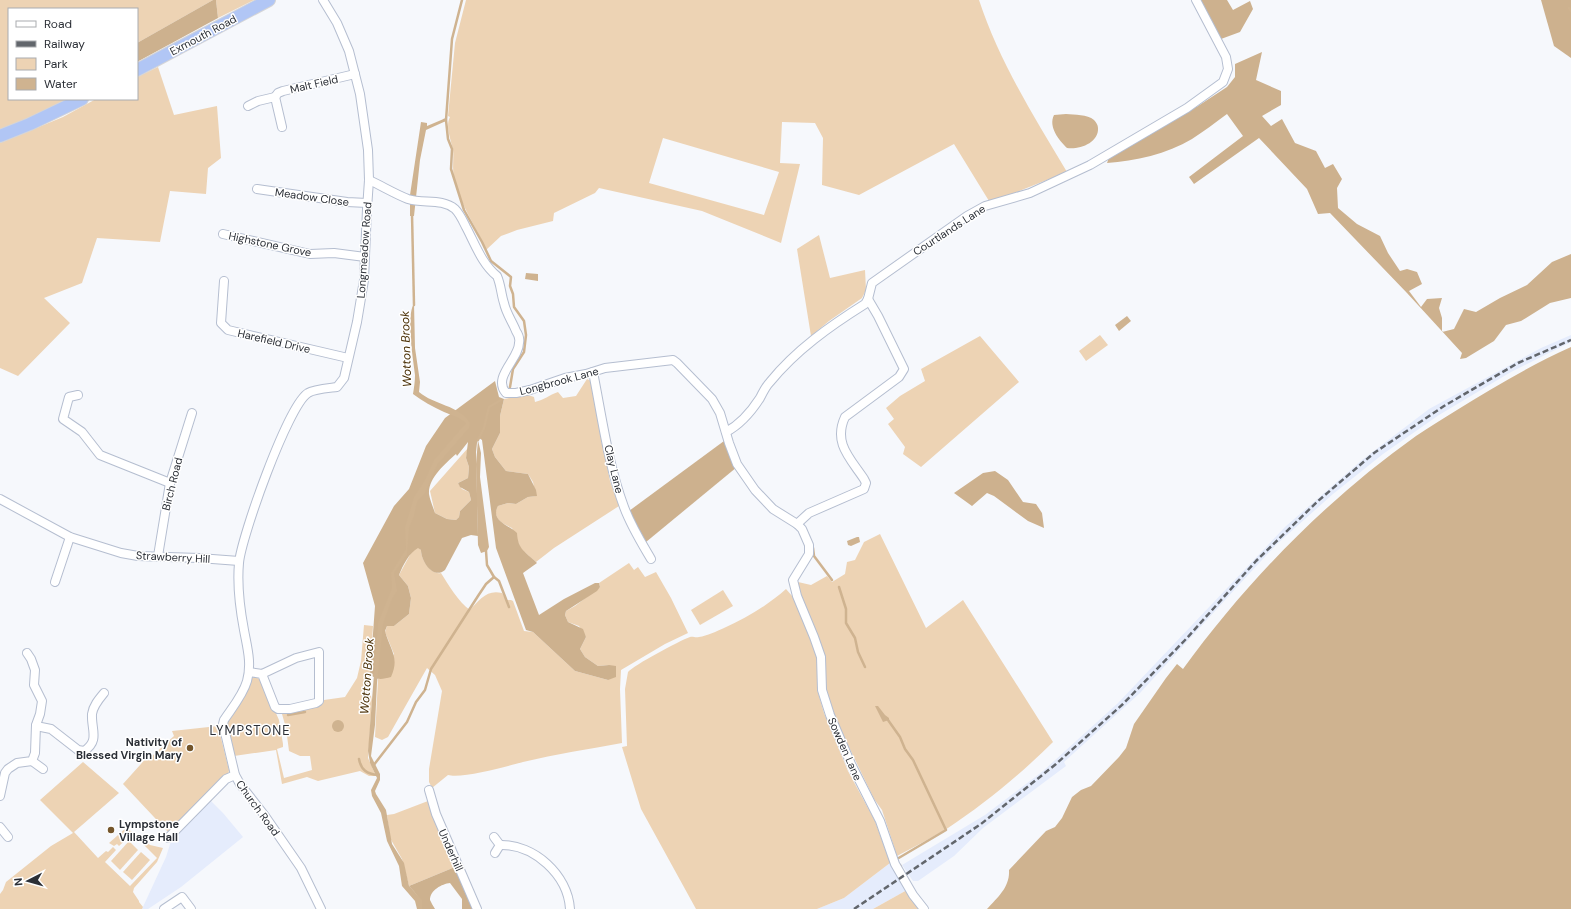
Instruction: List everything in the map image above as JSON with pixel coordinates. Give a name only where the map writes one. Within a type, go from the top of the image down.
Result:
[{"type":"highway","name":"Exmouth Road","points":[[138,69],[269,0]]},
{"type":"highway","points":[[0,136],[30,124],[80,100]]},
{"type":"street","name":"Longmeadow Road","points":[[239,561],[241,548],[275,450],[296,405],[308,392],[338,387],[344,378],[364,280],[369,180],[368,150],[360,94],[349,51],[337,23],[323,0]]},
{"type":"street","name":"Courtlands Lane","points":[[726,432],[735,428],[745,418],[769,383],[798,353],[831,326],[864,304],[868,299],[872,283],[967,216],[985,206],[1030,192],[1093,167],[1187,108],[1223,82],[1228,69],[1226,57],[1196,0]]},
{"type":"street","name":"Malt Field","points":[[248,106],[258,100],[275,97],[278,93],[283,91],[355,74]]},
{"type":"street","name":"Malt Field","points":[[275,97],[282,127]]},
{"type":"street","name":"Longbrook Lane","points":[[369,180],[418,202],[445,204],[455,209],[460,214],[483,259],[492,272],[497,276],[503,302],[516,329],[520,342],[505,372],[503,380],[505,392],[516,394],[565,378],[605,368],[672,360],[677,363],[712,399],[720,413],[726,432]]},
{"type":"street","name":"Meadow Close","points":[[257,189],[347,202],[367,203]]},
{"type":"street","name":"Highstone Grove","points":[[223,234],[310,254],[334,253],[364,257]]},
{"type":"street","name":"Harefield Drive","points":[[224,281],[221,323],[228,330],[348,358]]},
{"type":"street","points":[[726,432],[737,464],[755,490],[773,509],[797,524],[809,513],[864,489],[866,483],[864,479],[843,447],[840,427],[845,417],[899,377],[904,369],[868,299]]},
{"type":"street","name":"Clay Lane","points":[[593,372],[613,475],[627,515],[651,559]]},
{"type":"street","points":[[78,395],[69,397],[63,419],[82,432],[100,455],[170,483]]},
{"type":"street","name":"Birch Road","points":[[158,556],[170,483],[192,413]]},
{"type":"street","name":"Strawberry Hill","points":[[0,499],[70,537],[120,553],[138,556],[239,561]]},
{"type":"street","name":"Sowden Lane","points":[[797,524],[806,536],[810,550],[793,580],[797,596],[821,657],[822,690],[830,715],[851,764],[880,821],[895,864],[913,895],[924,909]]},
{"type":"street","points":[[55,582],[70,537]]},
{"type":"street","name":"Church Road","points":[[239,561],[238,574],[248,652],[249,672],[243,691],[224,720],[223,724],[235,775],[301,868],[321,909]]},
{"type":"street","points":[[249,672],[262,674],[296,658],[319,652],[319,701],[316,703],[280,710],[275,707],[262,674]]},
{"type":"street","points":[[27,653],[35,670],[34,685],[42,701],[36,726],[35,753],[32,761]]},
{"type":"street","points":[[36,726],[50,729],[78,750],[84,751],[89,748],[94,738],[92,714],[96,704],[104,692]]},
{"type":"street","points":[[0,796],[5,774],[8,769],[17,763],[32,761],[43,769]]},
{"type":"street","points":[[168,838],[226,780],[235,775]]},
{"type":"street","name":"Underhill","points":[[429,790],[436,814],[477,909]]},
{"type":"street","points":[[0,827],[8,837]]},
{"type":"street","points":[[494,837],[500,845]]},
{"type":"street","points":[[495,853],[500,845]]},
{"type":"street","points":[[500,845],[508,845],[527,851],[538,856],[544,861],[560,878],[566,892],[570,909]]},
{"type":"street","points":[[164,909],[182,897],[191,909]]},
{"type":"shaded area","points":[[213,0],[216,0],[218,18],[138,61],[138,42]]},
{"type":"shaded area","points":[[1227,0],[1233,10],[1250,1],[1253,9],[1240,32],[1221,39],[1199,1]]},
{"type":"shaded area","points":[[1541,0],[1571,0],[1571,58],[1554,46]]},
{"type":"shaded area","points":[[1262,52],[1256,80],[1281,91],[1281,105],[1262,116],[1271,126],[1282,119],[1295,143],[1316,151],[1325,168],[1333,164],[1342,179],[1337,188],[1338,208],[1357,224],[1380,236],[1388,253],[1400,271],[1407,269],[1417,272],[1422,284],[1409,291],[1421,307],[1427,299],[1442,298],[1439,308],[1442,318],[1442,331],[1330,213],[1318,214],[1307,189],[1259,138],[1194,184],[1189,177],[1243,136],[1227,114],[1192,139],[1172,149],[1129,161],[1107,163],[1110,155],[1198,106],[1227,87],[1235,77],[1235,64]]},
{"type":"shaded area","points":[[1571,254],[1571,298],[1550,303],[1521,321],[1506,325],[1494,341],[1466,358],[1460,359],[1462,353],[1443,332],[1454,329],[1464,309],[1476,312],[1527,285],[1552,262]]},
{"type":"shaded area","points":[[1571,335],[1571,342],[1511,372],[1439,415],[1383,454],[1333,494],[1277,544],[1140,693],[1064,762],[1066,766],[983,828],[954,856],[918,881],[913,881],[902,865],[985,815],[1043,771],[1118,703],[1285,527],[1362,460],[1429,409],[1541,348]]},
{"type":"shaded area","points":[[495,381],[499,397],[504,399],[500,416],[500,433],[492,449],[495,457],[506,471],[528,474],[536,490],[537,496],[528,497],[516,504],[508,503],[498,506],[496,515],[498,519],[517,533],[521,547],[537,563],[523,573],[539,615],[564,599],[595,583],[599,583],[600,587],[597,591],[566,611],[565,615],[568,622],[583,629],[586,637],[580,649],[585,657],[598,666],[616,666],[616,677],[608,680],[575,671],[533,632],[526,630],[496,548],[482,440],[479,438],[476,452],[478,536],[471,535],[462,538],[445,570],[441,572],[436,573],[428,568],[423,559],[421,550],[418,548],[409,556],[399,575],[408,586],[411,598],[409,614],[394,626],[387,626],[385,631],[393,654],[395,664],[394,670],[391,677],[380,679],[375,678],[370,674],[375,606],[363,563],[394,506],[409,489],[426,446],[445,418]],"holes":[[[468,442],[466,458],[469,467],[468,478],[458,483],[460,487],[469,492],[471,500],[460,511],[459,517],[456,520],[447,519],[435,513],[429,496],[429,488],[438,472],[456,454],[457,456]]]},
{"type":"shaded area","points":[[724,441],[737,467],[646,542],[629,511]]},
{"type":"shaded area","points":[[995,471],[1008,480],[1023,502],[1036,504],[1042,513],[1044,528],[1028,521],[994,496],[987,493],[972,506],[954,493],[983,473]]},
{"type":"shaded area","points":[[211,801],[243,837],[181,887],[148,909],[142,909],[166,857],[172,838],[196,817],[195,816]]},
{"type":"shaded area","points":[[890,863],[907,890],[873,909],[817,909],[844,898]]},
{"type":"shaded area","points":[[455,867],[474,909],[462,909],[462,899],[450,883],[440,886],[432,893],[430,900],[435,909],[422,909],[420,899],[409,886]]},
{"type":"green space","points":[[0,0],[213,0],[138,42],[138,8],[8,8],[8,100],[69,100],[53,109],[0,130]]},
{"type":"green space","points":[[216,0],[254,0],[218,18]]},
{"type":"green space","points":[[466,0],[979,0],[987,23],[1007,67],[1067,172],[999,199],[989,201],[954,144],[859,195],[822,185],[823,138],[815,123],[782,122],[780,163],[800,164],[781,243],[702,211],[599,188],[595,193],[554,213],[553,221],[517,230],[501,236],[486,250],[456,187],[453,174],[453,150],[448,129],[450,117],[448,116],[455,43]],"holes":[[[663,138],[779,172],[764,215],[649,183]]]},
{"type":"green space","points":[[158,67],[174,115],[217,106],[221,158],[208,168],[206,194],[170,191],[160,242],[97,238],[82,283],[44,298],[70,323],[18,376],[0,368],[0,143],[63,117],[94,100],[138,100],[138,77]]},
{"type":"green space","points":[[819,235],[830,278],[865,270],[866,290],[862,298],[829,321],[811,336],[797,249]]},
{"type":"green space","points":[[1100,335],[1108,345],[1086,361],[1079,351]]},
{"type":"green space","points":[[980,336],[1019,382],[921,467],[903,454],[905,447],[888,424],[894,419],[886,408],[900,396],[925,381],[921,369]]},
{"type":"green space","points":[[587,379],[593,382],[604,437],[601,441],[610,481],[619,506],[554,548],[536,562],[521,549],[512,528],[499,520],[496,514],[498,506],[508,503],[516,504],[528,497],[536,496],[533,482],[528,474],[506,471],[495,457],[492,449],[500,433],[500,416],[504,399],[527,395],[534,397],[535,402],[558,392],[563,398],[576,396]]},
{"type":"green space","points":[[468,448],[466,458],[469,467],[468,478],[458,483],[462,489],[469,492],[471,500],[460,511],[459,517],[456,520],[447,519],[435,513],[430,491]]},
{"type":"green space","points":[[880,534],[926,628],[963,600],[1053,742],[1016,777],[975,809],[948,828],[897,856],[882,810],[874,799],[833,714],[825,684],[826,658],[798,589],[798,582],[811,585],[827,576],[832,582],[845,574],[847,562],[855,560],[864,542]]},
{"type":"green space","points":[[418,547],[421,550],[424,562],[427,566],[433,572],[441,573],[454,593],[466,607],[470,610],[484,596],[497,592],[502,593],[506,600],[513,601],[524,631],[533,632],[575,671],[608,680],[609,665],[598,666],[585,657],[580,649],[586,637],[579,626],[568,622],[565,615],[566,611],[600,587],[599,583],[629,563],[634,570],[638,567],[645,577],[656,572],[671,598],[688,633],[665,644],[621,670],[620,689],[622,743],[548,756],[474,774],[455,776],[448,775],[432,788],[429,782],[429,769],[442,691],[435,675],[427,668],[388,737],[382,740],[375,737],[378,679],[380,679],[394,654],[385,632],[387,626],[394,626],[409,614],[411,598],[408,586],[399,575],[412,551]]},
{"type":"green space","points":[[786,589],[793,597],[814,646],[817,658],[817,689],[824,713],[848,771],[875,821],[890,863],[844,898],[817,909],[696,909],[641,809],[622,747],[627,746],[625,689],[628,672],[647,659],[684,639],[709,635],[741,620],[765,606]]},
{"type":"green space","points":[[723,590],[733,606],[700,625],[691,610]]},
{"type":"green space","points":[[364,625],[373,626],[369,686],[372,701],[368,758],[376,776],[369,776],[360,771],[318,781],[307,777],[282,784],[276,750],[234,756],[227,724],[250,679],[255,678],[262,682],[279,720],[283,747],[277,749],[284,778],[312,770],[310,756],[300,756],[289,751],[286,728],[282,714],[283,711],[322,703],[324,700],[345,697],[357,678],[361,661]]},
{"type":"green space","points":[[218,726],[229,770],[228,776],[169,833],[123,784],[149,755],[151,757],[174,736],[172,731]]},
{"type":"green space","points":[[83,762],[119,793],[74,832],[98,858],[113,847],[116,850],[105,862],[130,886],[157,858],[134,835],[135,834],[150,845],[163,848],[157,862],[134,888],[133,892],[143,907],[142,909],[0,909],[0,894],[6,882],[51,846],[73,833],[40,800]]},
{"type":"green space","points":[[428,801],[445,846],[455,867],[409,886],[402,859],[390,838],[387,815],[394,814]]},
{"type":"green space","points":[[126,828],[132,832],[132,834],[119,846],[117,844],[114,846],[109,843]]},
{"type":"green space","points":[[129,841],[138,850],[120,870],[111,861]]},
{"type":"green space","points":[[141,852],[150,860],[132,880],[123,872]]},
{"type":"green space","points":[[907,890],[920,909],[873,909]]},
{"type":"water","points":[[1066,114],[1084,116],[1094,120],[1098,128],[1095,138],[1082,147],[1067,148],[1055,133],[1052,124],[1054,115]]},
{"type":"water","points":[[446,118],[446,121],[426,130],[420,160],[414,216],[410,216],[410,195],[421,122],[427,123],[427,126]]},
{"type":"water","points":[[526,273],[538,274],[538,281],[525,279]]},
{"type":"water","points":[[414,303],[415,348],[420,382],[419,392],[432,400],[460,412],[470,423],[469,428],[437,465],[425,493],[417,502],[414,516],[409,528],[407,555],[394,573],[397,591],[392,599],[383,624],[377,683],[375,725],[371,756],[380,774],[380,780],[375,791],[386,810],[392,844],[404,863],[409,886],[422,900],[422,909],[417,909],[415,901],[402,886],[399,866],[387,841],[381,813],[372,796],[371,790],[377,778],[370,763],[368,751],[378,623],[392,588],[391,573],[406,549],[405,527],[414,497],[425,480],[434,460],[466,423],[458,417],[432,406],[413,394],[415,375],[410,318]]},
{"type":"water","points":[[1127,316],[1131,321],[1119,331],[1115,325]]},
{"type":"water","points":[[1571,347],[1571,909],[987,909],[999,896],[1008,882],[1009,870],[1046,831],[1055,827],[1062,818],[1072,797],[1081,790],[1091,786],[1126,748],[1134,724],[1177,664],[1183,669],[1234,604],[1290,543],[1320,514],[1383,461],[1421,433],[1471,401],[1542,361]]},
{"type":"water","points":[[478,440],[481,453],[480,477],[489,547],[487,551],[481,553],[478,545],[476,464]]},
{"type":"water","points":[[859,537],[860,542],[851,546],[848,545],[847,541]]},
{"type":"water","points":[[875,706],[878,706],[889,718],[889,720],[883,722]]},
{"type":"water","points":[[338,720],[342,722],[344,726],[342,730],[338,732],[334,730],[332,726],[334,722]]},
{"type":"waterway","name":"Wotton Brook","points":[[444,120],[446,120],[452,39],[462,0]]},
{"type":"waterway","points":[[446,120],[448,139],[452,149],[451,169],[464,210],[491,261],[511,277],[510,286],[513,294],[514,307],[524,321],[526,335],[524,352],[513,369],[510,387]]},
{"type":"waterway","name":"Wotton Brook","points":[[412,214],[414,305]]},
{"type":"waterway","points":[[478,440],[484,428],[489,407],[501,400]]},
{"type":"waterway","points":[[813,548],[814,556],[832,580]]},
{"type":"waterway","points":[[373,766],[407,722],[416,702],[425,690],[431,669],[486,584],[494,577],[487,565],[486,551]]},
{"type":"waterway","points":[[494,577],[499,581],[509,607]]},
{"type":"waterway","points":[[839,587],[846,609],[846,623],[855,638],[858,652],[865,667]]},
{"type":"waterway","points":[[288,715],[305,712]]},
{"type":"waterway","points":[[888,720],[913,760],[946,830],[897,859]]},
{"type":"waterway","points":[[359,759],[361,766],[365,771],[378,775]]},
{"type":"railway","points":[[854,909],[981,824],[1056,764],[1123,704],[1187,638],[1256,561],[1318,501],[1374,453],[1444,406],[1518,363],[1571,340]]},
{"type":"place","name":"Nativity of Blessed Virgin Mary","points":[[190,748]]},
{"type":"place","name":"Lympstone Village Hall","points":[[111,830]]},
{"type":"district","name":"LYMPSTONE","points":[[250,730]]}]
